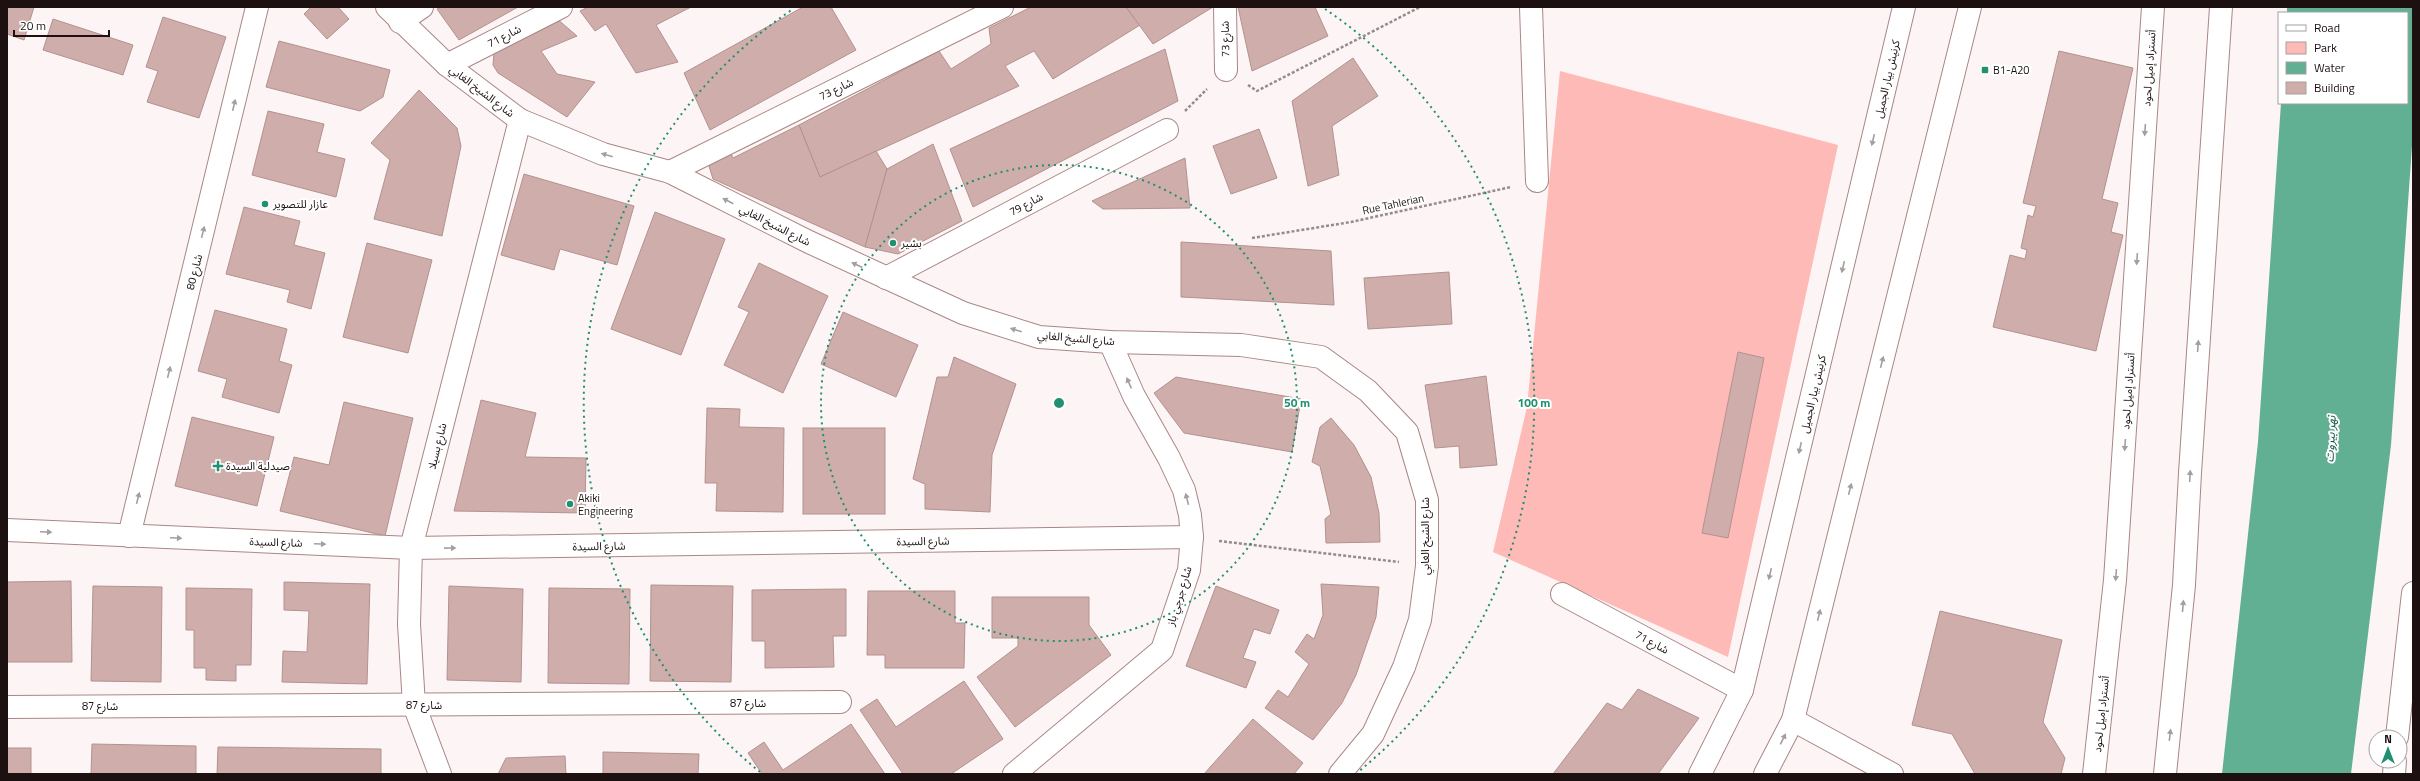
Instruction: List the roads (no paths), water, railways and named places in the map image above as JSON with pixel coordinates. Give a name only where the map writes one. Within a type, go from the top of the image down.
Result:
[{"type":"main road","name":"شارع 80","points":[[129,536],[257,7]]},
{"type":"main road","points":[[393,14],[422,7]]},
{"type":"main road","name":"شارع 71","points":[[447,65],[561,7]]},
{"type":"main road","name":"شارع 73","points":[[670,172],[1002,7]]},
{"type":"main road","name":"شارع 73","points":[[1225,7],[1226,70]]},
{"type":"main road","points":[[1531,7],[1537,181]]},
{"type":"main road","name":"كرنيش بيار الجميل","points":[[1700,774],[1742,690],[1904,7]]},
{"type":"main road","points":[[1766,774],[1793,720],[1970,7]]},
{"type":"main road","name":"أتستراد إميل لحود","points":[[2094,774],[2116,580],[2153,7]]},
{"type":"main road","points":[[2165,774],[2184,585],[2221,7]]},
{"type":"main road","name":"شارع الشيخ الغابي","points":[[393,14],[447,65],[520,120],[603,154],[670,172],[963,314],[1039,337],[1110,342],[1241,345],[1321,357],[1368,391],[1407,432],[1427,500],[1427,566],[1420,620],[1404,666],[1373,734],[1340,774]]},
{"type":"main road","name":"شارع بسيلا","points":[[440,774],[414,705],[409,624],[411,548],[520,120]]},
{"type":"main road","name":"شارع 79","points":[[886,278],[1167,130]]},
{"type":"main road","name":"شارع جرجي باز","points":[[1014,774],[1162,650],[1189,570],[1192,537],[1190,515],[1184,490],[1169,458],[1134,396],[1110,342]]},
{"type":"main road","name":"شارع السيدة","points":[[7,530],[411,548],[1192,537]]},
{"type":"main road","points":[[2399,729],[2413,592]]},
{"type":"main road","name":"شارع 71","points":[[1562,594],[1742,690]]},
{"type":"main road","name":"شارع 87","points":[[7,707],[840,702]]},
{"type":"main road","points":[[1793,720],[1892,774]]},
{"type":"water","name":"نهر بيروت","points":[[2287,7],[2413,7],[2413,132],[2391,445],[2351,774],[2222,774],[2258,442],[2281,104],[2408,104],[2408,12],[2287,12]]},
{"type":"place","name":"B1-A20","points":[[1985,70]]},
{"type":"place","name":"عازار للتصوير","points":[[265,204]]},
{"type":"place","name":"بشير","points":[[893,243]]},
{"type":"place","name":"صيدلية السيدة","points":[[218,466]]},
{"type":"place","name":"Akiki Engineering","points":[[570,504]]}]
